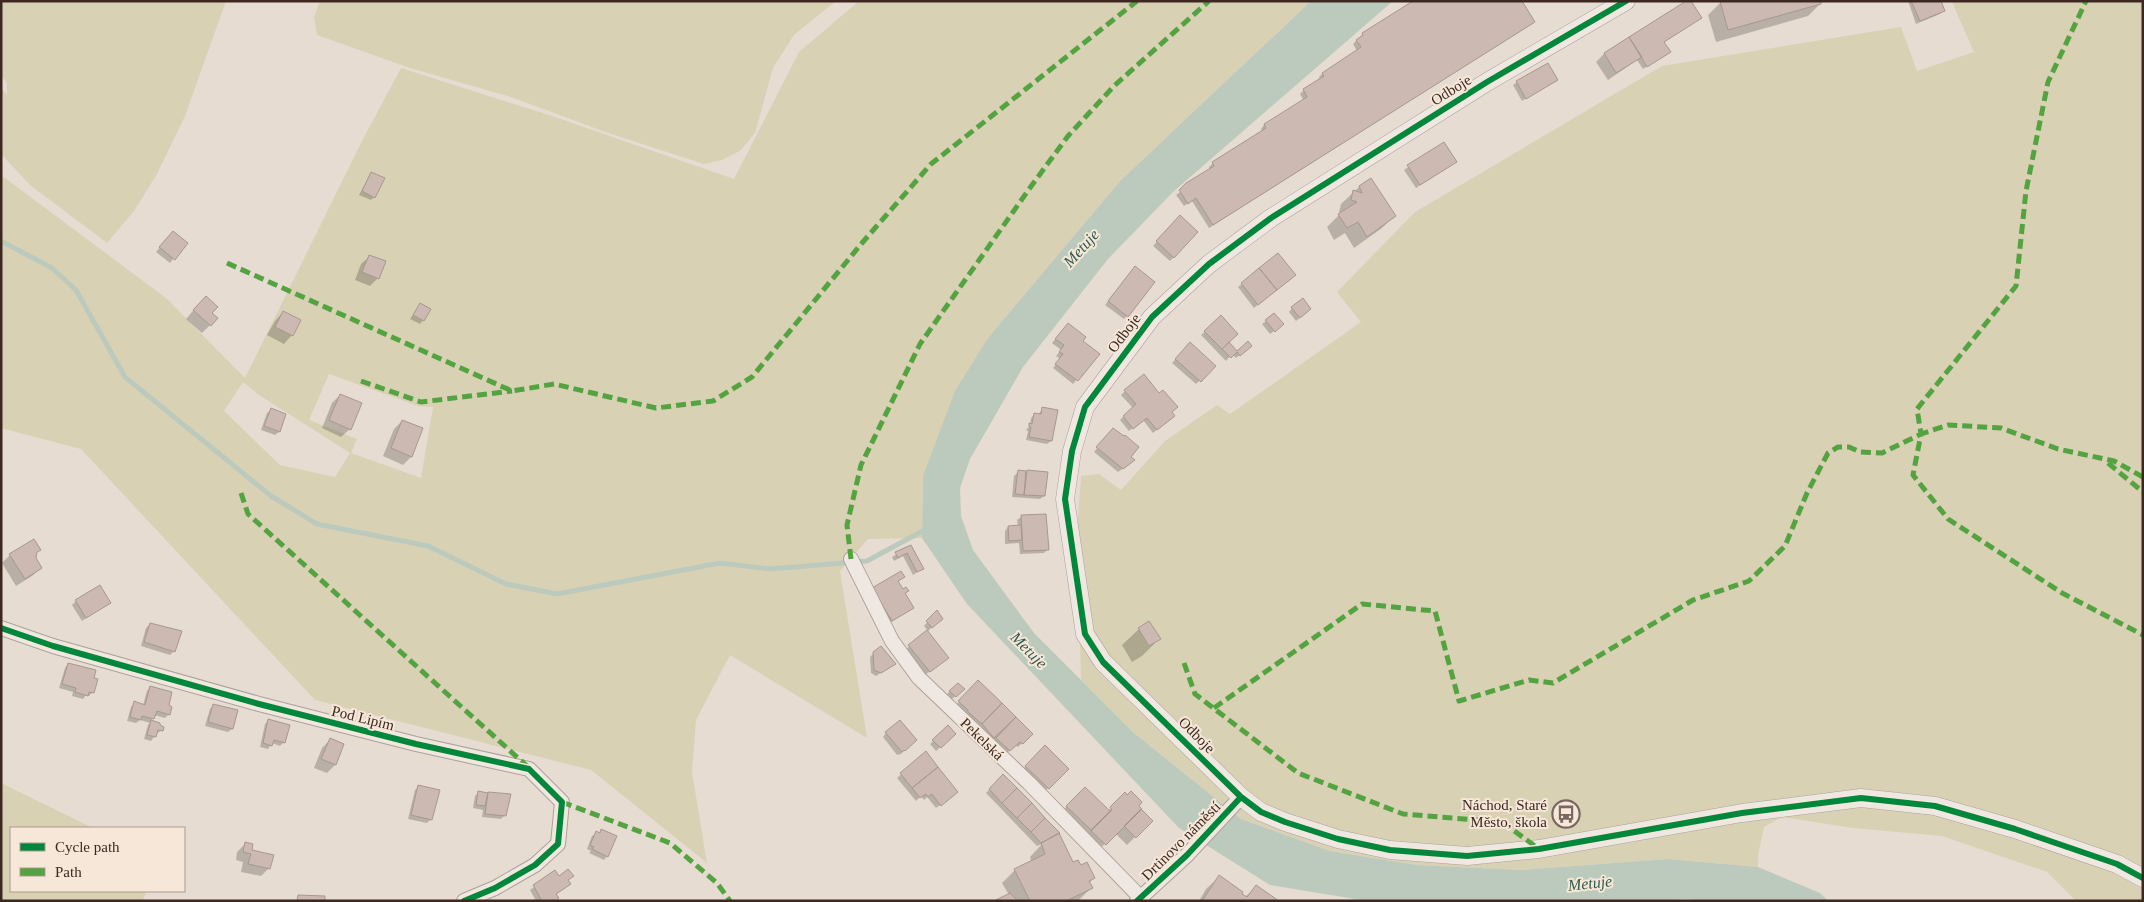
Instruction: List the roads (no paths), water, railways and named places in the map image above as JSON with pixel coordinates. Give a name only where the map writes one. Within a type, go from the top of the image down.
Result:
[{"type":"street","name":"Odboje","points":[[1626,1],[1486,82],[1280,213],[1209,264],[1152,317],[1085,407],[1072,451],[1065,499],[1085,634],[1103,662],[1237,802],[1285,822],[1338,839],[1390,850],[1467,856],[1539,849],[1742,813],[1861,798],[1935,806],[2015,829],[2117,864],[2143,878]]},
{"type":"street","name":"Pekelská","points":[[851,559],[892,642],[919,678],[1029,783],[1139,899]]},
{"type":"street","name":"Pod Lipím","points":[[1,628],[53,646],[259,704],[416,744],[530,769],[562,802],[558,844],[535,865],[495,888],[464,901]]},
{"type":"street","name":"Drtinovo náměstí","points":[[1139,899],[1187,855],[1237,802]]},
{"type":"water","name":"Metuje","points":[[1311,1],[1393,1],[1173,192],[1108,259],[1023,367],[970,459],[960,488],[961,516],[973,550],[1034,633],[1134,733],[1241,819],[1330,851],[1417,865],[1521,870],[1668,859],[1758,867],[1820,893],[1828,901],[1701,901],[1687,899],[1657,901],[1367,901],[1270,885],[1179,828],[967,604],[922,538],[923,476],[955,391],[988,338],[1120,181]]},
{"type":"waterway","points":[[1,241],[52,268],[76,290],[125,377],[271,496],[317,524],[428,546],[506,584],[557,594],[720,563],[770,569],[867,561],[928,528]]},
{"type":"place","name":"Náchod, Staré Město, škola","points":[[1566,814]]}]
